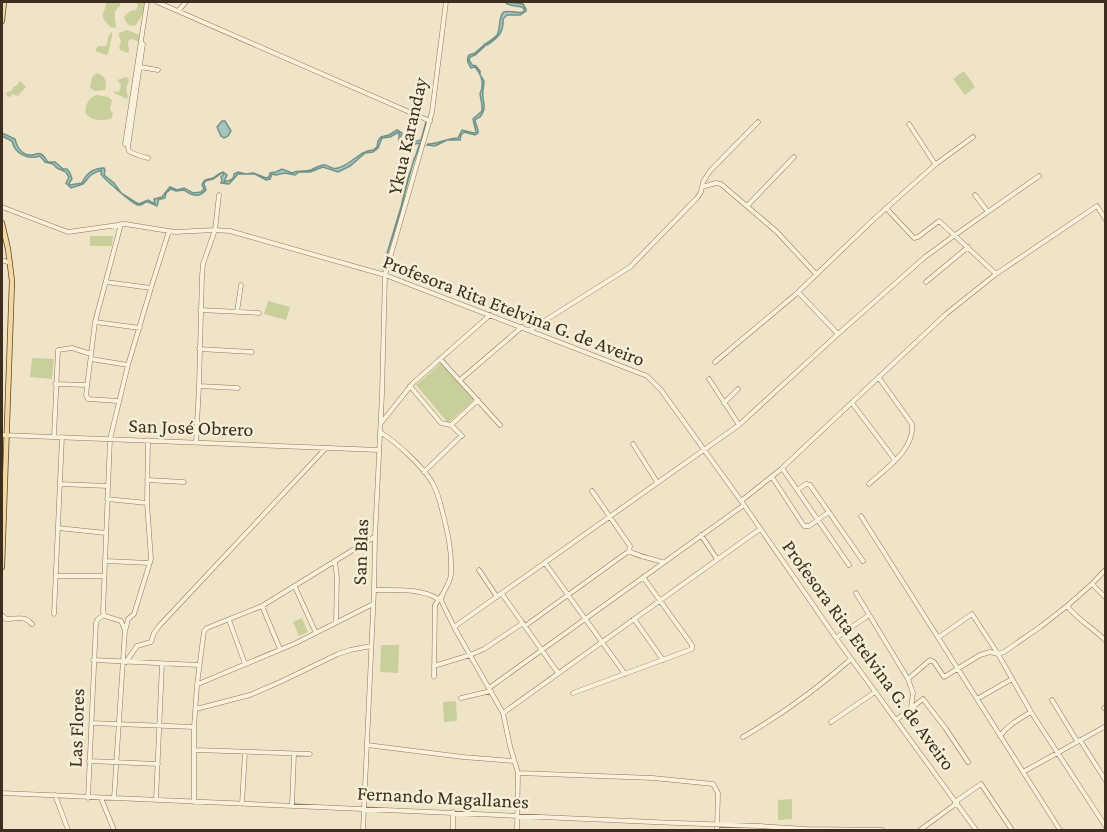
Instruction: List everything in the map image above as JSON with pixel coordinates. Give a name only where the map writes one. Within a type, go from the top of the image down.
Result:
[{"type":"main road","points":[[2,21],[4,2]]},
{"type":"main road","points":[[2,223],[11,263],[11,327],[4,435],[2,567]]},
{"type":"street","points":[[125,144],[147,2]]},
{"type":"street","points":[[157,2],[430,121]]},
{"type":"street","points":[[178,12],[186,2]]},
{"type":"street","name":"Ykua Karanday","points":[[385,275],[430,121],[446,2]]},
{"type":"street","points":[[142,31],[140,67],[128,147],[132,153],[148,158]]},
{"type":"street","points":[[140,67],[158,69]]},
{"type":"street","points":[[530,330],[630,267],[693,203],[701,192],[704,179],[710,171],[758,122]]},
{"type":"street","points":[[909,124],[936,164]]},
{"type":"street","points":[[716,362],[798,292],[936,164],[973,137]]},
{"type":"street","points":[[747,206],[794,157]]},
{"type":"street","points":[[454,627],[739,425],[925,257],[1039,177]]},
{"type":"street","points":[[701,187],[721,184],[777,232],[816,274]]},
{"type":"street","points":[[196,443],[203,264],[215,230],[219,195]]},
{"type":"street","points":[[975,195],[988,212]]},
{"type":"street","points":[[461,698],[490,690],[542,649],[742,503],[946,314],[996,274],[1097,206],[1106,220]]},
{"type":"street","name":"Profesora Rita Etelvina G. de Aveiro","points":[[2,207],[66,231],[76,232],[121,224],[169,231],[230,231],[385,275],[651,379],[704,449],[836,638],[976,831]]},
{"type":"street","points":[[886,208],[914,238],[939,221],[996,274]]},
{"type":"street","points":[[118,401],[88,399],[86,395],[95,322],[121,224]]},
{"type":"street","name":"Las Flores","points":[[88,798],[96,623],[104,615],[110,439],[128,365],[169,231]]},
{"type":"street","points":[[926,282],[968,247]]},
{"type":"street","points":[[2,260],[11,263]]},
{"type":"street","name":"San Blas","points":[[363,831],[385,275]]},
{"type":"street","points":[[106,282],[151,288]]},
{"type":"street","points":[[237,312],[241,285]]},
{"type":"street","points":[[798,292],[838,334]]},
{"type":"street","points":[[200,310],[259,313]]},
{"type":"street","points":[[380,423],[410,386],[490,315]]},
{"type":"street","points":[[95,322],[140,328]]},
{"type":"street","points":[[460,380],[522,327]]},
{"type":"street","points":[[54,436],[58,350],[72,348],[91,356],[128,365]]},
{"type":"street","points":[[199,348],[252,352]]},
{"type":"street","points":[[440,359],[500,424]]},
{"type":"street","points":[[869,484],[905,451],[911,435],[912,424],[879,378]]},
{"type":"street","points":[[709,379],[739,425]]},
{"type":"street","points":[[55,384],[87,385]]},
{"type":"street","points":[[199,386],[238,388]]},
{"type":"street","points":[[410,386],[441,423],[451,425],[460,437],[424,472]]},
{"type":"street","points":[[724,403],[738,389]]},
{"type":"street","points":[[451,425],[478,400]]},
{"type":"street","points":[[852,403],[895,460]]},
{"type":"street","points":[[380,432],[397,444],[434,485],[451,545],[450,580],[435,605],[434,677]]},
{"type":"street","name":"San José Obrero","points":[[4,435],[379,450]]},
{"type":"street","points":[[54,614],[62,437]]},
{"type":"street","points":[[114,798],[126,630],[128,619],[134,615],[151,559],[147,503],[148,440]]},
{"type":"street","points":[[633,444],[657,482]]},
{"type":"street","points":[[124,662],[137,646],[151,642],[160,625],[327,447]]},
{"type":"street","points":[[782,468],[849,565]]},
{"type":"street","points":[[772,477],[804,526],[809,526],[830,512]]},
{"type":"street","points":[[147,480],[184,482]]},
{"type":"street","points":[[60,484],[108,486]]},
{"type":"street","points":[[796,490],[806,484],[810,485],[863,561]]},
{"type":"street","points":[[434,666],[470,656],[484,649],[568,595],[629,551],[630,546],[592,491]]},
{"type":"street","points":[[107,499],[147,503]]},
{"type":"street","points":[[861,516],[1060,831]]},
{"type":"street","points":[[58,528],[106,533]]},
{"type":"street","points":[[503,713],[760,529]]},
{"type":"street","points":[[701,535],[717,559]]},
{"type":"street","points":[[194,802],[197,685],[204,631],[262,606],[375,537]]},
{"type":"street","points":[[629,551],[662,563]]},
{"type":"street","points":[[105,561],[150,563]]},
{"type":"street","points":[[335,562],[336,622]]},
{"type":"street","points":[[545,563],[625,674]]},
{"type":"street","points":[[908,679],[930,660],[944,676],[980,655],[1004,652],[1067,606],[1106,569]]},
{"type":"street","points":[[479,570],[497,597]]},
{"type":"street","points":[[56,576],[104,576]]},
{"type":"street","points":[[573,693],[692,649],[693,646],[643,577]]},
{"type":"street","points":[[1092,584],[1106,598]]},
{"type":"street","points":[[295,587],[316,633]]},
{"type":"street","points":[[374,590],[418,592],[440,597]]},
{"type":"street","points":[[856,593],[908,679],[914,693],[911,708]]},
{"type":"street","points":[[502,594],[558,673]]},
{"type":"street","points":[[440,597],[454,627],[503,713],[518,773],[517,831]]},
{"type":"street","points":[[197,685],[316,633],[373,604]]},
{"type":"street","points":[[262,606],[280,649]]},
{"type":"street","points":[[1067,606],[1106,641]]},
{"type":"street","points":[[939,637],[972,614],[1106,827],[1098,831]]},
{"type":"street","points":[[2,615],[6,619],[24,618],[32,624]]},
{"type":"street","points":[[104,615],[120,621],[126,630]]},
{"type":"street","points":[[836,638],[869,615]]},
{"type":"street","points":[[634,619],[663,660]]},
{"type":"street","points":[[229,620],[245,664]]},
{"type":"street","points":[[196,709],[250,695],[338,654],[371,646]]},
{"type":"street","points":[[743,737],[780,714],[851,659]]},
{"type":"street","points":[[93,660],[199,665]]},
{"type":"street","points":[[156,800],[162,664]]},
{"type":"street","points":[[977,699],[1012,679]]},
{"type":"street","points":[[831,722],[875,692]]},
{"type":"street","points":[[896,720],[923,699],[968,762]]},
{"type":"street","points":[[1052,700],[1106,781]]},
{"type":"street","points":[[1000,736],[1016,721],[1032,712]]},
{"type":"street","points":[[91,723],[195,727]]},
{"type":"street","points":[[1022,773],[1106,726]]},
{"type":"street","points":[[367,745],[514,761]]},
{"type":"street","points":[[195,750],[310,754]]},
{"type":"street","points":[[242,804],[245,752]]},
{"type":"street","points":[[292,805],[294,754]]},
{"type":"street","points":[[89,761],[158,764]]},
{"type":"street","points":[[518,773],[632,777],[713,784],[718,793],[717,831]]},
{"type":"street","points":[[920,831],[981,784],[1012,831]]},
{"type":"street","name":"Fernando Magallanes","points":[[2,793],[717,824],[806,830],[883,831]]},
{"type":"street","points":[[55,795],[68,831]]},
{"type":"street","points":[[101,798],[114,831]]},
{"type":"street","points":[[453,812],[453,831]]},
{"type":"green space","points":[[106,2],[120,2],[115,14],[116,28],[110,27],[103,16]]},
{"type":"green space","points":[[135,2],[146,2],[136,25],[130,26],[124,17],[130,11],[136,10],[138,5]]},
{"type":"green space","points":[[127,30],[140,35],[141,38],[140,42],[129,40],[128,53],[119,48],[121,41],[119,33]]},
{"type":"green space","points":[[112,32],[108,54],[95,51],[98,46],[106,46]]},
{"type":"green space","points":[[964,71],[975,87],[965,95],[953,79]]},
{"type":"green space","points":[[97,73],[105,80],[105,90],[95,91],[90,88],[92,77]]},
{"type":"green space","points":[[126,77],[129,80],[127,99],[114,93],[114,91],[119,92],[121,85],[117,80]]},
{"type":"green space","points":[[20,81],[26,87],[18,96],[12,94],[11,97],[7,96],[6,93]]},
{"type":"green space","points":[[97,95],[112,100],[111,119],[95,119],[86,114],[88,102]]},
{"type":"green space","points":[[90,236],[113,236],[112,246],[90,246]]},
{"type":"green space","points":[[268,301],[290,307],[286,320],[264,314]]},
{"type":"green space","points":[[32,358],[54,359],[52,379],[30,377]]},
{"type":"green space","points":[[441,363],[474,400],[448,423],[416,385]]},
{"type":"green space","points":[[302,618],[308,632],[299,636],[293,622]]},
{"type":"green space","points":[[381,645],[399,645],[398,673],[380,672]]},
{"type":"green space","points":[[456,701],[457,721],[444,722],[443,702]]},
{"type":"green space","points":[[792,799],[792,819],[778,820],[778,800]]},
{"type":"water","points":[[505,2],[523,4],[526,11],[520,15],[507,15],[503,19],[499,34],[487,45],[485,44],[497,35],[504,12],[524,12],[522,7]]},
{"type":"water","points":[[484,45],[469,60],[480,71],[480,75],[475,67],[471,68],[468,58]]},
{"type":"water","points":[[480,75],[484,81],[484,107],[482,114],[475,121],[478,133],[475,135],[464,132],[460,140],[447,140],[435,146],[427,145],[450,139],[458,138],[462,130],[476,132],[473,119],[482,111]]},
{"type":"water","points":[[225,121],[231,131],[224,138],[217,127]]},
{"type":"water","points":[[426,122],[422,142],[416,155],[420,143],[410,145],[400,143],[399,132],[382,138],[378,148],[373,152],[365,153],[350,166],[338,172],[323,167],[295,175],[272,174],[270,179],[266,180],[255,174],[246,174],[253,173],[266,178],[270,173],[282,169],[292,173],[311,170],[323,165],[338,168],[364,152],[373,150],[377,147],[381,137],[397,130],[402,133],[401,142],[410,143],[421,140]]},
{"type":"water","points":[[2,133],[15,139],[25,154],[40,153],[48,162],[55,162],[63,169],[67,169],[72,179],[70,185],[82,183],[90,172],[104,168],[104,175],[121,193],[101,174],[102,170],[91,175],[83,184],[71,188],[66,183],[69,177],[66,172],[45,162],[40,156],[31,157],[19,153],[12,141],[2,136]]},
{"type":"water","points":[[412,166],[402,207],[382,270],[401,207],[408,178]]},
{"type":"water","points":[[222,172],[227,175],[224,182],[232,179],[238,172],[246,174],[238,174],[229,184],[221,183],[221,177],[224,174],[222,173],[213,179],[205,181],[206,190],[198,195],[184,190],[176,191],[171,189],[166,193],[165,198],[158,200],[157,206],[147,202],[138,205],[122,194],[139,204],[148,200],[155,204],[154,199],[162,197],[170,187],[177,190],[184,188],[193,193],[201,192],[204,189],[202,185],[204,181]]}]
